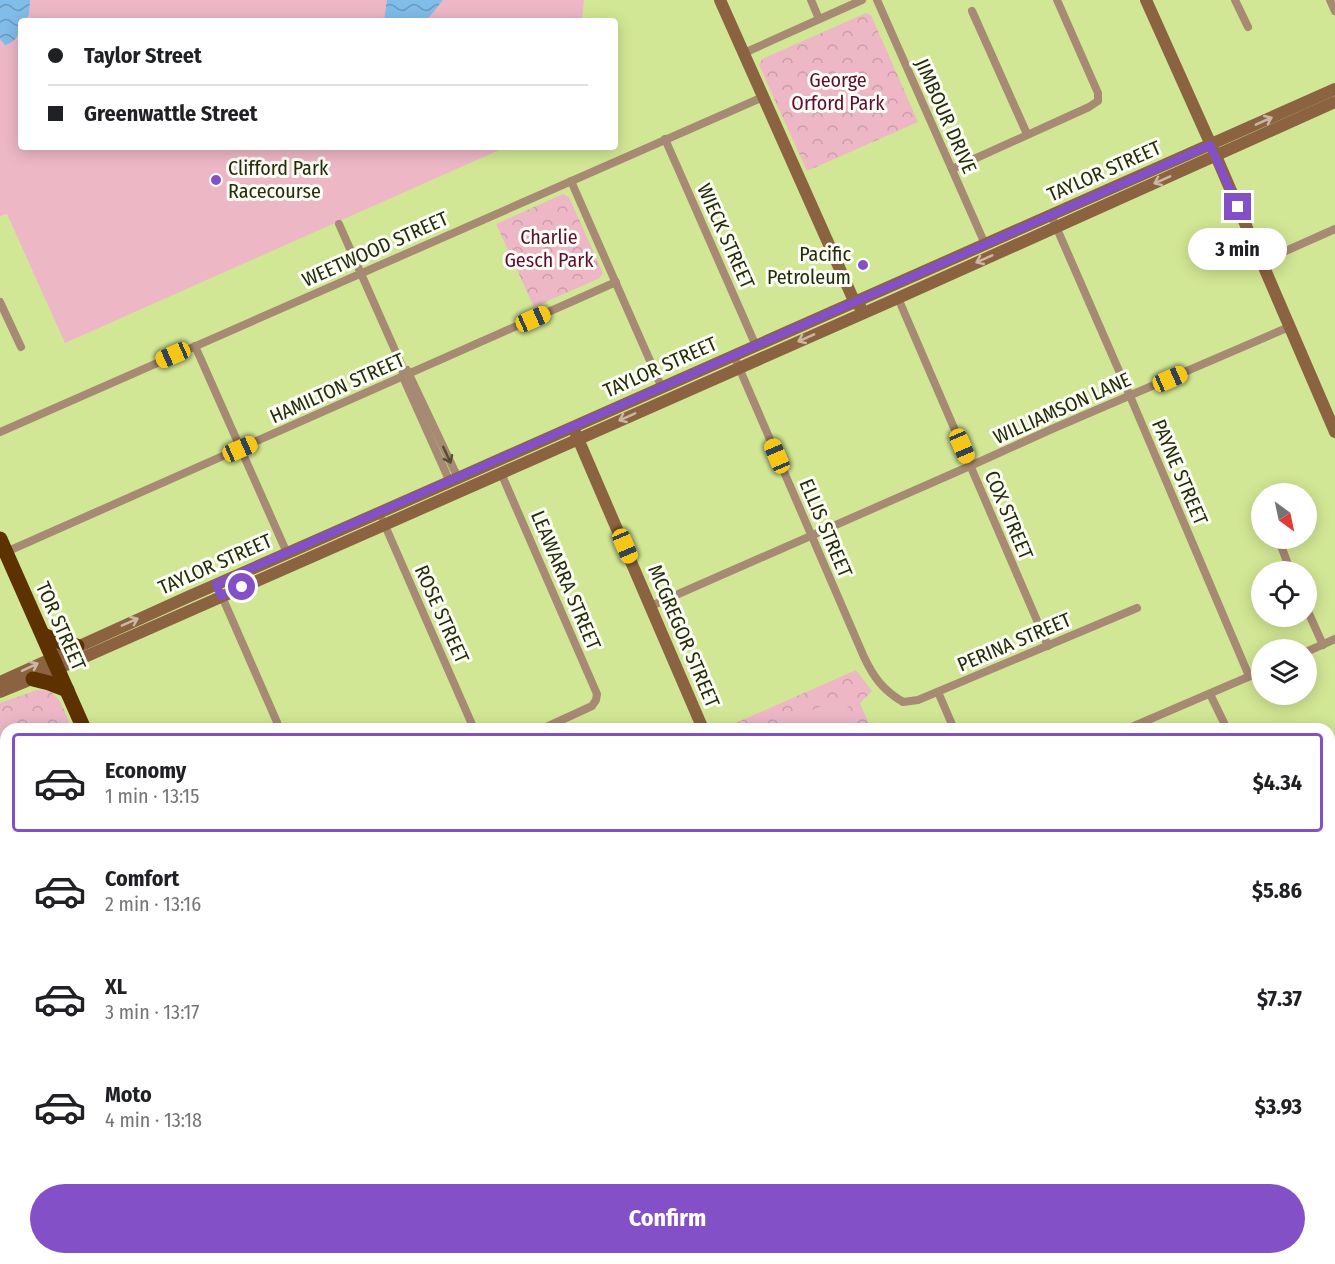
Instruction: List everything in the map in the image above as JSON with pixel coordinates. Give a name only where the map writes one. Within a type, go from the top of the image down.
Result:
[{"type":"highway","name":"TOR STREET","points":[[3,546],[81,723]]},
{"type":"highway","points":[[43,634],[63,643],[77,646]]},
{"type":"highway","points":[[33,679],[49,682],[67,690]]},
{"type":"main road","points":[[720,0],[855,303],[862,307],[887,298],[898,297]]},
{"type":"main road","points":[[1146,0],[1335,432]]},
{"type":"main road","name":"TAYLOR STREET","points":[[0,692],[33,679],[77,646],[219,590],[286,554],[501,473],[662,388],[898,297],[1054,221],[1213,150],[1335,89]]},
{"type":"main road","name":"TAYLOR STREET","points":[[1213,150],[1335,102]]},
{"type":"main road","name":"TAYLOR STREET","points":[[0,682],[55,663],[382,519],[454,480],[575,433],[736,361],[756,346],[985,244],[1054,221]]},
{"type":"main road","name":"MCGREGOR STREET","points":[[575,433],[700,723]]},
{"type":"street","points":[[811,0],[819,20]]},
{"type":"street","points":[[744,53],[862,0]]},
{"type":"street","name":"JIMBOUR DRIVE","points":[[877,0],[985,244]]},
{"type":"street","points":[[952,169],[1098,101],[1098,93],[1057,0]]},
{"type":"street","points":[[1235,0],[1248,27]]},
{"type":"street","points":[[1330,0],[1335,11]]},
{"type":"street","points":[[972,11],[1027,134]]},
{"type":"street","name":"WEETWOOD STREET","points":[[0,432],[763,97]]},
{"type":"street","name":"WIECK STREET","points":[[665,139],[756,346]]},
{"type":"street","points":[[571,181],[662,388]]},
{"type":"street","name":"PAYNE STREET","points":[[1054,221],[1249,676]]},
{"type":"street","points":[[339,224],[402,366],[407,369],[407,375],[454,480]]},
{"type":"street","points":[[1261,262],[1335,229]]},
{"type":"street","name":"HAMILTON STREET","points":[[3,546],[240,449],[616,282]]},
{"type":"street","name":"COX STREET","points":[[898,297],[1048,646]]},
{"type":"street","points":[[0,302],[21,347]]},
{"type":"street","name":"WILLIAMSON LANE","points":[[651,606],[1289,327]]},
{"type":"street","points":[[195,346],[286,554]]},
{"type":"street","name":"ELLIS STREET","points":[[736,361],[870,670],[890,694],[903,702]]},
{"type":"street","name":"LEAWARRA STREET","points":[[501,473],[597,694],[592,706],[555,723]]},
{"type":"street","name":"ROSE STREET","points":[[382,519],[471,723]]},
{"type":"street","points":[[219,590],[277,723]]},
{"type":"street","name":"PERINA STREET","points":[[903,702],[918,700],[938,692],[1137,608]]},
{"type":"street","points":[[1315,627],[1323,645]]},
{"type":"street","points":[[1317,647],[1335,639]]},
{"type":"street","points":[[1141,723],[1249,676]]},
{"type":"street","points":[[938,692],[951,723]]},
{"type":"street","points":[[1210,694],[1224,723]]},
{"type":"green space","name":"Clifford Park Racecourse","points":[[0,0],[584,0],[582,18],[18,18],[18,150],[499,150],[65,343],[7,214],[0,216]]},
{"type":"green space","name":"George Orford Park","points":[[866,13],[871,15],[918,122],[807,171],[759,65],[762,59]]},
{"type":"green space","name":"Charlie Gesch Park","points":[[563,194],[569,197],[603,273],[600,278],[534,307],[496,224]]},
{"type":"green space","points":[[856,670],[872,691],[860,703],[868,723],[736,723]]},
{"type":"green space","points":[[37,690],[51,691],[61,703],[69,723],[0,723],[0,703]]},
{"type":"green space","points":[[836,700],[846,703],[856,723],[781,723]]},
{"type":"water","points":[[0,0],[30,0],[27,18],[18,18],[18,36],[13,42],[5,45],[0,39]]},
{"type":"water","points":[[387,0],[443,0],[428,18],[384,18]]},
{"type":"place","name":"Clifford Park Racecourse","points":[[216,180]]},
{"type":"place","name":"Pacific Petroleum","points":[[863,265]]},
{"type":"route","points":[[242,587],[221,596],[216,584],[1210,145],[1238,207]]}]
